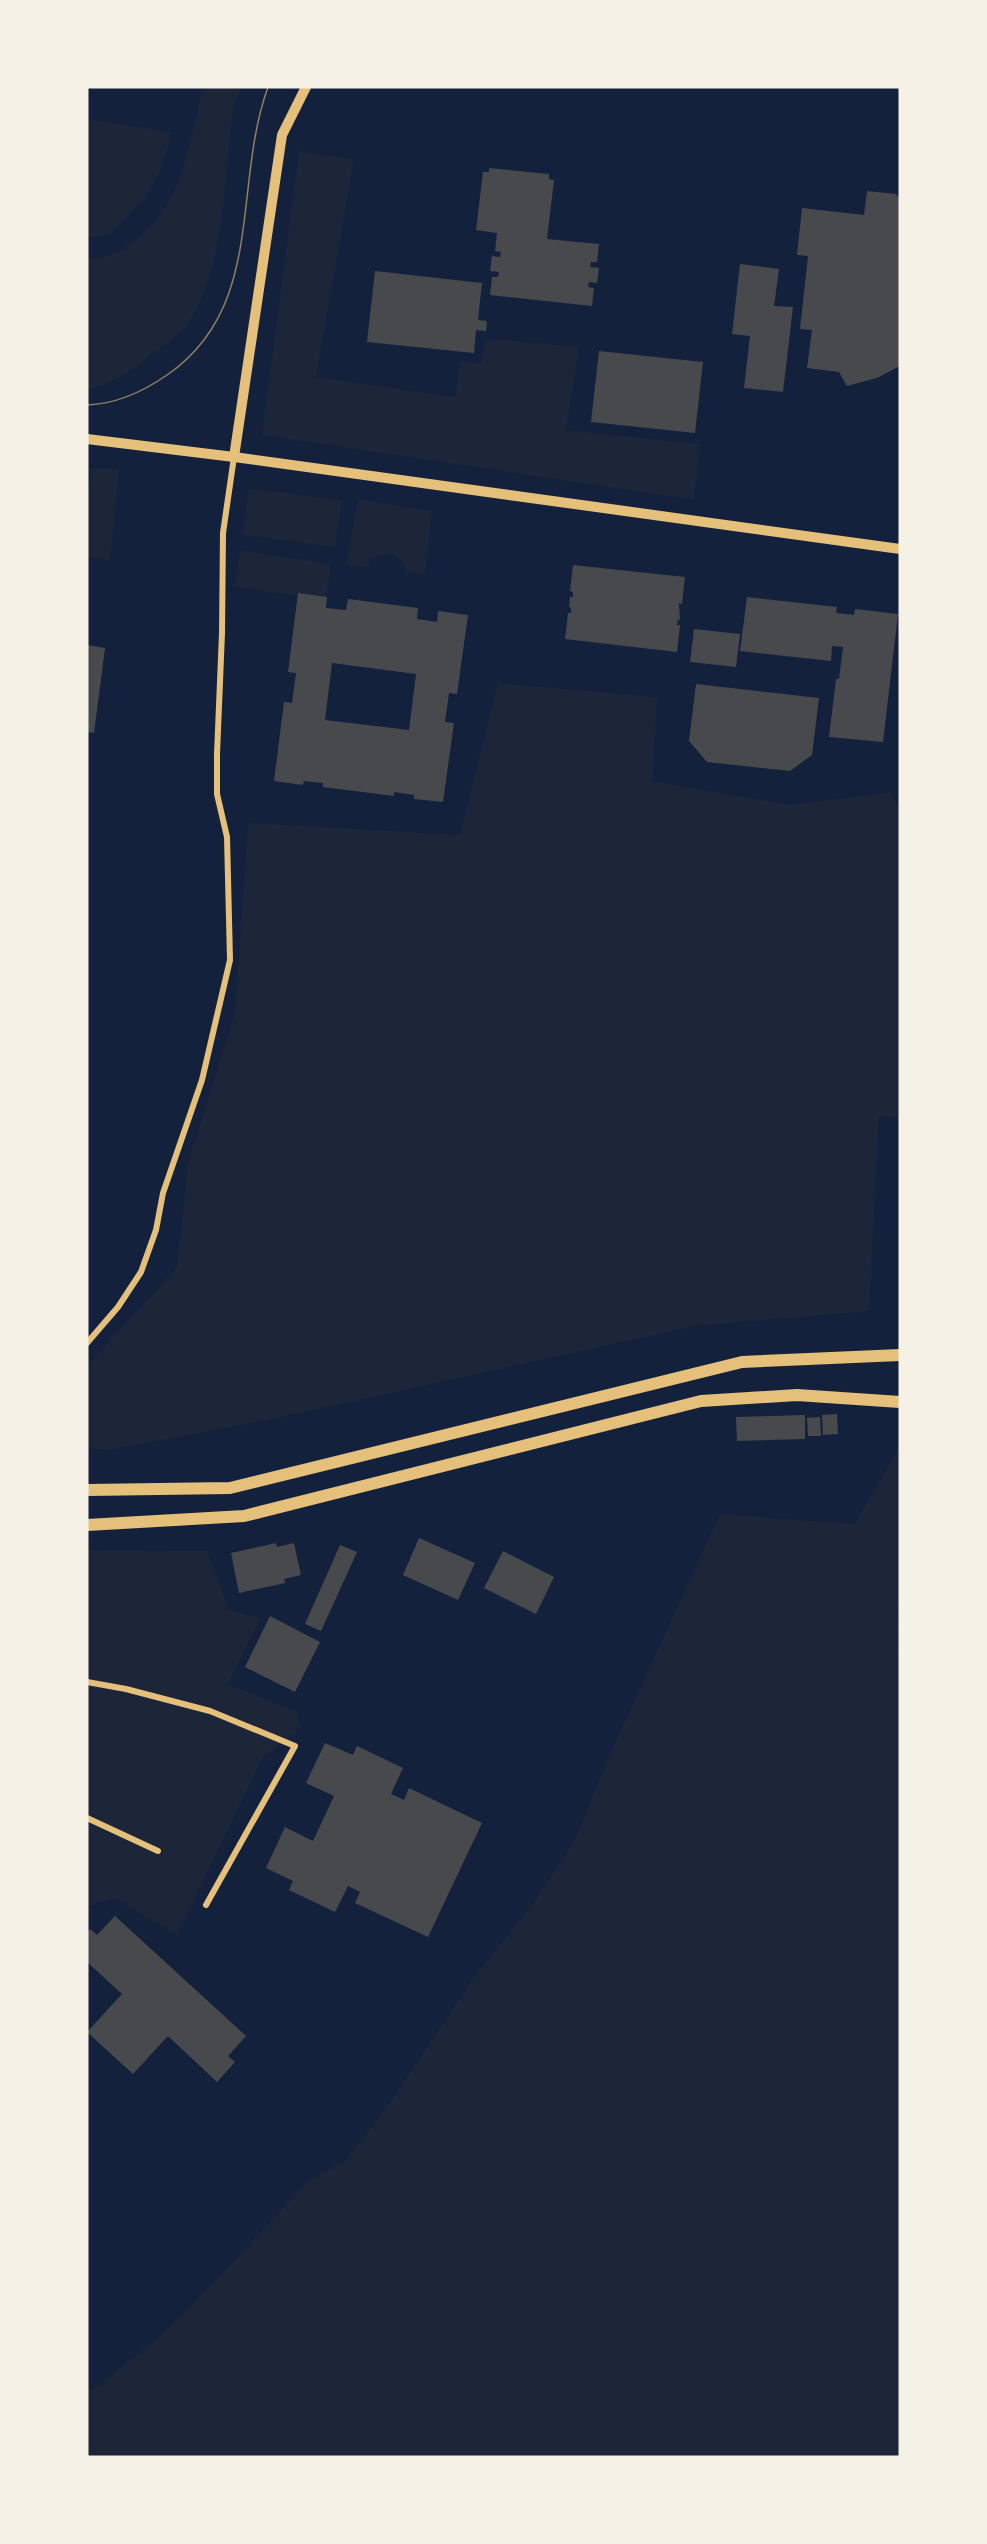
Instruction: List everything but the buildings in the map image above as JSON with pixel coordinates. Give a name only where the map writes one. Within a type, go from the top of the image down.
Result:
[{"type":"main road","points":[[87,1490],[230,1488],[742,1362],[900,1355]]},
{"type":"main road","points":[[87,1525],[244,1516],[700,1401],[797,1395],[900,1402]]},
{"type":"street","points":[[87,1343],[118,1307],[141,1272],[156,1230],[163,1193],[202,1080],[230,960],[227,837],[217,794],[224,533],[282,135],[306,87]]},
{"type":"street","points":[[87,439],[234,457],[900,549]]},
{"type":"street","points":[[87,1682],[126,1689],[210,1711],[295,1746],[206,1905]]},
{"type":"street","points":[[87,1818],[158,1851]]},
{"type":"shaded area","points":[[203,87],[241,87],[233,109],[225,191],[216,248],[201,300],[189,322],[171,340],[121,376],[87,389],[87,258],[106,257],[122,249],[150,227],[163,210],[182,172]]},
{"type":"shaded area","points":[[87,119],[172,132],[160,171],[145,197],[110,234],[95,237],[87,236]]},
{"type":"shaded area","points":[[299,151],[354,159],[316,377],[455,397],[460,361],[482,364],[485,338],[579,347],[566,430],[700,444],[694,500],[262,435]]},
{"type":"shaded area","points":[[91,468],[119,469],[110,560],[87,557],[87,502]]},
{"type":"shaded area","points":[[249,488],[342,500],[335,547],[242,535]]},
{"type":"shaded area","points":[[358,499],[432,511],[425,575],[405,572],[404,565],[395,555],[378,556],[366,568],[346,565]]},
{"type":"shaded area","points":[[240,550],[331,564],[326,600],[235,587]]},
{"type":"shaded area","points":[[498,683],[657,697],[652,781],[790,805],[890,792],[900,810],[900,1117],[879,1116],[869,1311],[695,1326],[268,1420],[109,1450],[87,1448],[87,1366],[177,1267],[188,1164],[235,1012],[248,823],[460,835]]},
{"type":"shaded area","points":[[898,1450],[900,2457],[87,2457],[87,2394],[157,2339],[186,2312],[308,2181],[345,2161],[391,2101],[470,1983],[536,1899],[575,1840],[609,1756],[720,1514],[854,1524]]},
{"type":"shaded area","points":[[87,1550],[207,1551],[229,1610],[260,1618],[228,1684],[297,1712],[301,1728],[263,1757],[177,1935],[114,1898],[87,1907]]},
{"type":"tram line","points":[[87,405],[129,396],[167,375],[198,347],[219,315],[233,280],[241,243],[257,125],[268,87]]}]
